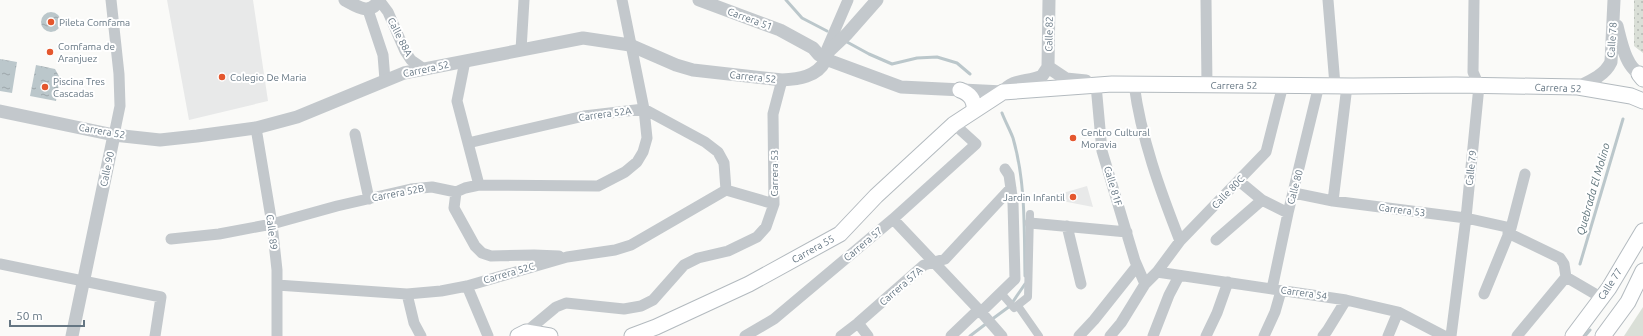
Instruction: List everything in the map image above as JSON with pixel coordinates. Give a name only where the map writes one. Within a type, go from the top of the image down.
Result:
[{"type":"main road","name":"Carrera 52","points":[[1003,92],[1096,84],[1341,86],[1456,85],[1578,87],[1632,96],[1643,101]]},
{"type":"main road","points":[[960,90],[970,95],[973,100],[974,111]]},
{"type":"main road","name":"Carrera 55","points":[[632,336],[656,327],[749,284],[840,234],[876,196],[954,124],[1003,92]]},
{"type":"main road","name":"Calle 77","points":[[1577,330],[1602,298],[1643,231]]},
{"type":"main road","points":[[1577,330],[1587,322],[1594,324],[1602,336],[1628,302],[1643,271]]},
{"type":"main road","points":[[522,334],[550,336]]},
{"type":"street","name":"Calle 90","points":[[72,336],[120,100],[119,74],[111,0]]},
{"type":"street","points":[[346,0],[358,8],[368,10]]},
{"type":"street","name":"Calle 88A","points":[[385,80],[383,55],[368,10],[376,6],[379,0],[388,12],[405,51],[411,60],[424,69]]},
{"type":"street","points":[[521,50],[524,0]]},
{"type":"street","name":"Carrera 52B","points":[[171,238],[219,234],[272,224],[411,189],[432,187],[456,192],[465,188],[479,186],[598,186],[613,179],[637,162],[643,152],[647,138],[644,109],[622,0]]},
{"type":"street","name":"Carrera 51","points":[[698,0],[780,30],[825,56]]},
{"type":"street","points":[[825,56],[848,0]]},
{"type":"street","points":[[825,56],[877,0]]},
{"type":"street","name":"Calle 82","points":[[1048,67],[1049,0]]},
{"type":"street","points":[[1206,0],[1207,85]]},
{"type":"street","points":[[1328,0],[1341,86],[1333,201]]},
{"type":"street","name":"Calle 79","points":[[1451,336],[1466,218],[1480,86],[1473,72],[1474,0]]},
{"type":"street","name":"Calle 78","points":[[1578,87],[1599,76],[1609,66],[1611,59],[1614,0]]},
{"type":"street","points":[[1614,15],[1622,43],[1629,60],[1642,76]]},
{"type":"street","name":"Carrera 52","points":[[0,111],[114,135],[160,140],[256,128],[297,117],[404,73],[583,38],[630,45],[676,65],[693,70],[782,80],[794,79],[816,72],[821,68],[825,56],[901,87],[1003,92]]},
{"type":"street","points":[[464,61],[457,101],[479,186]]},
{"type":"street","points":[[1003,92],[1010,84],[1017,81],[1042,76],[1048,67],[1066,80],[1089,81],[1096,84]]},
{"type":"street","name":"Carrera 53","points":[[522,334],[556,307],[566,303],[624,309],[641,306],[653,300],[684,265],[698,258],[728,251],[757,237],[766,227],[774,204],[773,114],[782,80]]},
{"type":"street","name":"Calle 81F","points":[[1096,84],[1102,152],[1137,266],[1145,284]]},
{"type":"street","points":[[1134,84],[1141,121],[1159,187],[1180,241]]},
{"type":"street","name":"Calle 80C","points":[[1110,336],[1121,323],[1145,284],[1157,272],[1180,241],[1266,152],[1283,85]]},
{"type":"street","name":"Calle 80","points":[[1264,336],[1275,312],[1276,290],[1288,213],[1319,85]]},
{"type":"street","name":"Carrera 52A","points":[[468,143],[584,116],[644,109],[705,142],[718,152],[724,163],[726,190]]},
{"type":"street","name":"Carrera 57","points":[[745,336],[774,319],[893,219],[976,144],[954,124]]},
{"type":"street","name":"Calle 89","points":[[256,128],[272,224],[277,285],[277,336]]},
{"type":"street","points":[[355,134],[369,199]]},
{"type":"street","points":[[987,319],[1004,297],[1016,276],[1014,203],[1009,175],[1005,169]]},
{"type":"street","points":[[1484,294],[1510,231],[1525,174]]},
{"type":"street","points":[[1239,181],[1262,200],[1288,213]]},
{"type":"street","name":"Carrera 57A","points":[[841,336],[924,265],[945,259],[1012,188]]},
{"type":"street","points":[[726,190],[774,204]]},
{"type":"street","name":"Carrera 52C","points":[[277,285],[407,294],[441,291],[467,286],[567,257],[609,251],[631,246],[726,190]]},
{"type":"street","points":[[456,192],[454,208],[475,246],[482,253],[491,256],[534,254],[567,257]]},
{"type":"street","name":"Carrera 53","points":[[1294,193],[1333,201],[1466,218],[1510,231],[1560,258],[1564,264],[1566,277]]},
{"type":"street","points":[[1216,240],[1262,200]]},
{"type":"street","points":[[1016,307],[1028,297],[1029,294],[1030,218],[1067,226],[1126,232]]},
{"type":"street","points":[[893,219],[1002,336]]},
{"type":"street","points":[[1067,226],[1081,284]]},
{"type":"street","points":[[0,264],[161,297],[155,336]]},
{"type":"street","points":[[1079,336],[1094,320],[1137,266]]},
{"type":"street","name":"Carrera 54","points":[[1157,272],[1346,300],[1398,312],[1444,336]]},
{"type":"street","points":[[1153,336],[1169,295],[1179,276]]},
{"type":"street","points":[[1517,336],[1566,277],[1602,298]]},
{"type":"street","points":[[1206,336],[1217,313],[1228,282]]},
{"type":"street","points":[[467,286],[488,336]]},
{"type":"street","points":[[407,294],[414,323],[421,336]]},
{"type":"street","points":[[1004,297],[1016,307],[1039,336]]},
{"type":"street","points":[[1328,334],[1346,300]]},
{"type":"street","points":[[1388,336],[1398,312]]},
{"type":"street","points":[[951,336],[975,313],[987,319]]},
{"type":"street","points":[[858,323],[868,336]]},
{"type":"shaded area","name":"Colegio De Maria","points":[[167,0],[253,0],[268,101],[189,120]]},
{"type":"shaded area","points":[[1634,0],[1643,0],[1643,53],[1634,46]]},
{"type":"shaded area","name":"Jardin Infantil","points":[[1087,186],[1093,207],[1057,200],[1056,195]]},
{"type":"shaded area","points":[[1643,307],[1643,336],[1624,336]]},
{"type":"water","name":"Pileta Comfama","points":[[51,12],[58,15],[61,22],[58,29],[51,32],[44,29],[41,22],[44,15]]},
{"type":"water","points":[[0,59],[17,62],[12,93],[0,91]]},
{"type":"water","name":"Piscina Tres Cascadas","points":[[36,65],[55,69],[60,78],[56,101],[30,96]]},
{"type":"waterway","points":[[786,0],[802,18],[827,31]]},
{"type":"waterway","points":[[847,42],[892,64],[917,58],[937,57],[957,63],[970,74]]},
{"type":"waterway","points":[[1002,113],[1013,138],[1020,172],[1024,207],[1025,276]]},
{"type":"waterway","name":"Quebrada El Molino","points":[[1580,264],[1623,119]]},
{"type":"waterway","points":[[991,320],[1010,306],[1025,284]]},
{"type":"waterway","points":[[970,336],[987,323]]},
{"type":"waterway","name":"Quebrada El Molino","points":[[1585,336],[1590,330]]},
{"type":"place","name":"Pileta Comfama","points":[[51,22]]},
{"type":"place","name":"Comfama de Aranjuez","points":[[50,52]]},
{"type":"place","name":"Colegio De Maria","points":[[222,77]]},
{"type":"place","name":"Piscina Tres Cascadas","points":[[45,87]]},
{"type":"place","name":"Centro Cultural Moravia","points":[[1073,138]]},
{"type":"place","name":"Jardin Infantil","points":[[1073,197]]}]
